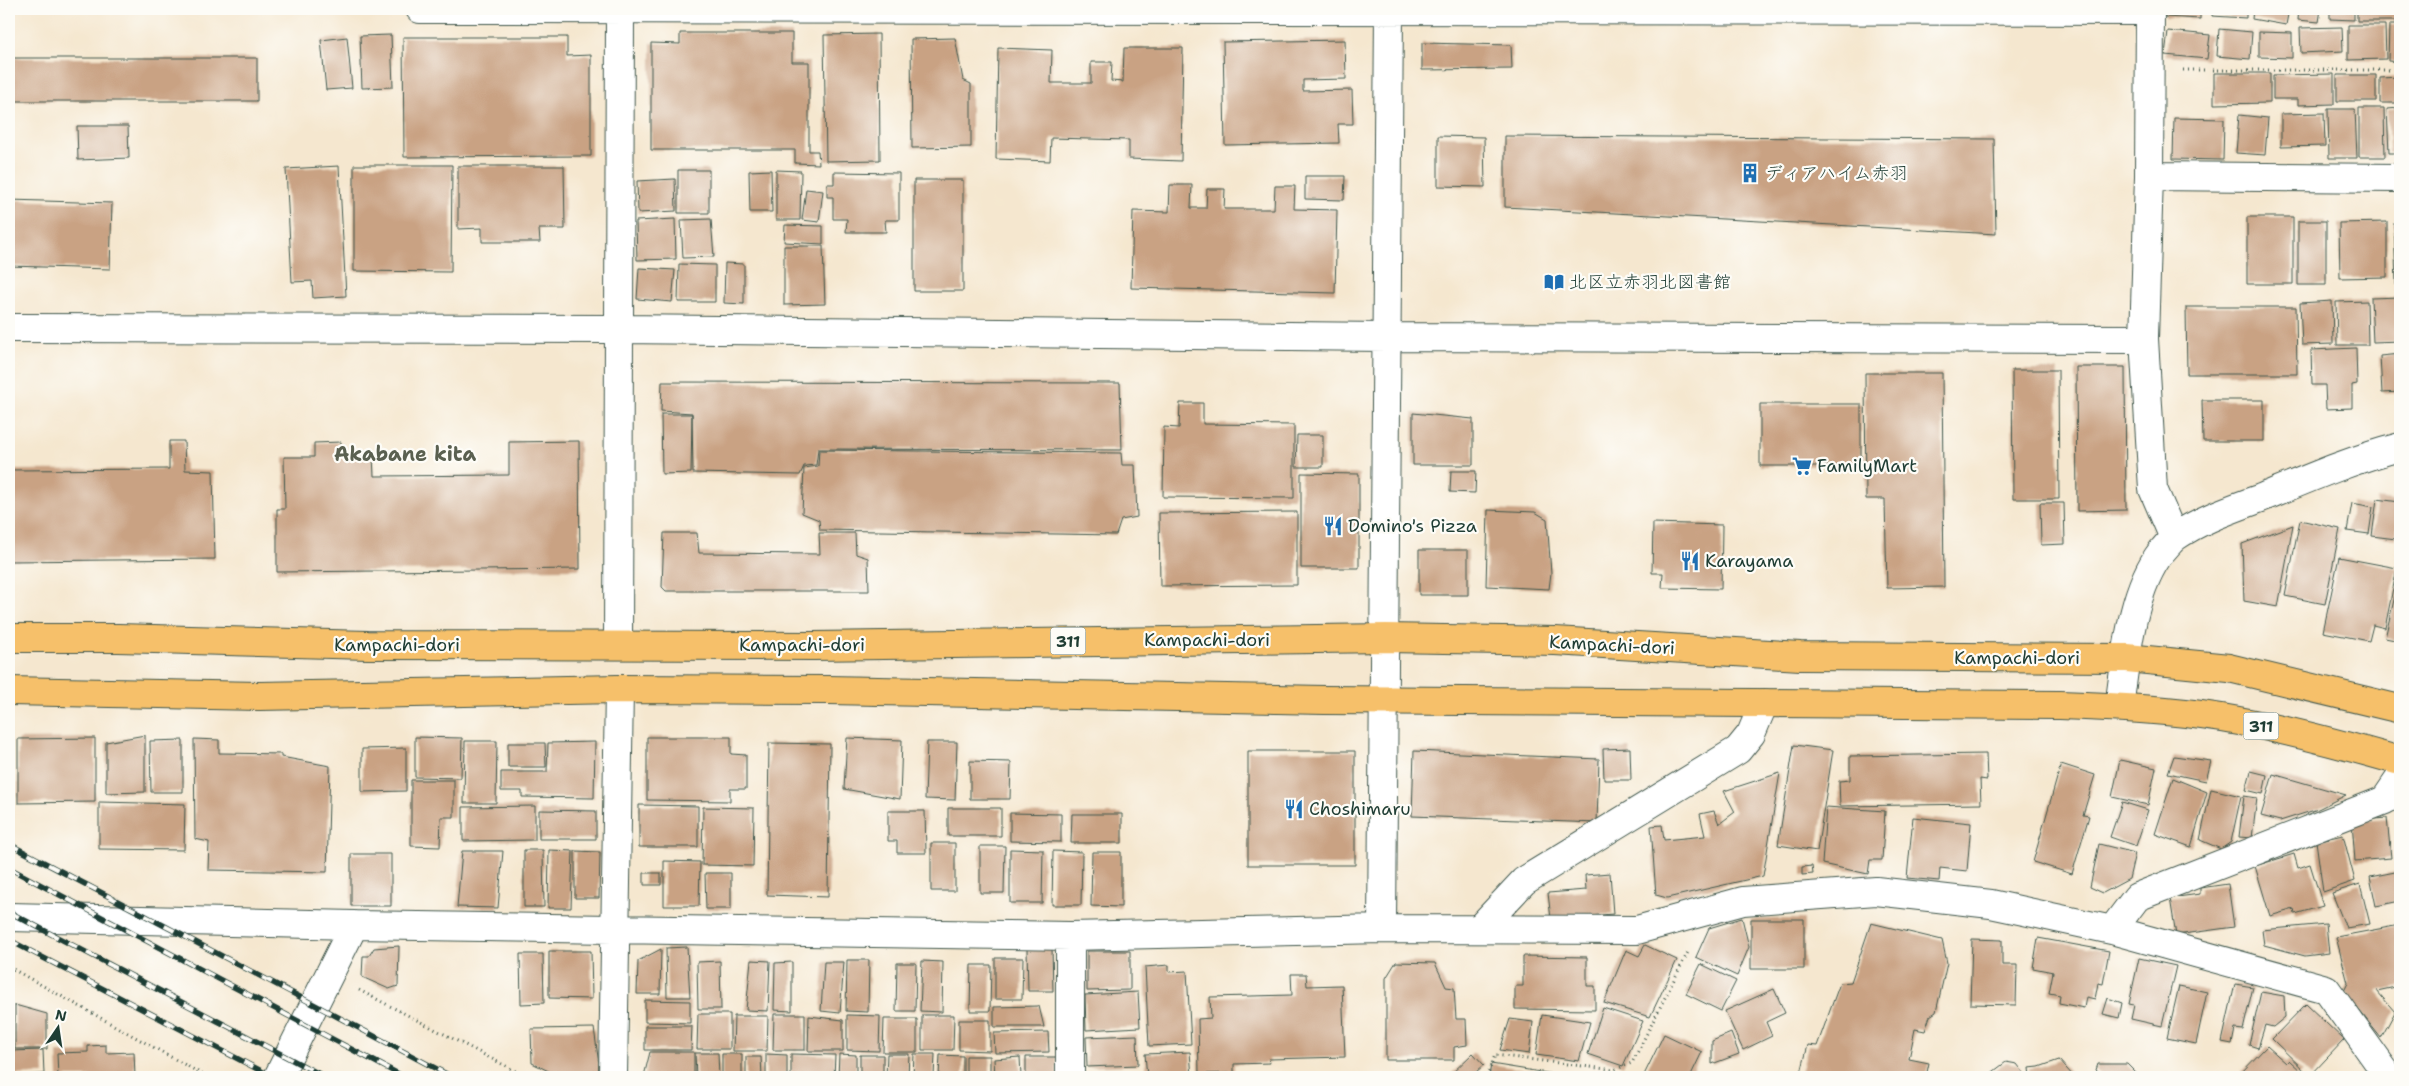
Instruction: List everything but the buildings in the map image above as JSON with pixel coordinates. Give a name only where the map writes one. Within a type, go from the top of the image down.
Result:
[{"type":"main road","name":"Kampachi-dori","points":[[9,638],[118,638],[368,645],[814,646],[1386,638],[1555,641],[1800,656],[2127,658],[2229,668],[2400,709]]},
{"type":"main road","name":"311","points":[[9,691],[259,696],[619,689],[848,690],[1384,700],[2120,707],[2221,718],[2321,738],[2400,761]]},
{"type":"street","points":[[420,9],[2150,10],[2149,176],[2144,339],[2153,489],[2174,538]]},
{"type":"street","points":[[618,645],[620,9]]},
{"type":"street","points":[[1382,929],[1390,10]]},
{"type":"street","points":[[2149,176],[2400,178]]},
{"type":"street","points":[[9,328],[618,329],[1386,337],[2144,339]]},
{"type":"street","points":[[2120,707],[2127,658],[2144,587],[2161,552],[2174,538],[2206,520],[2325,472],[2400,447]]},
{"type":"street","points":[[613,1077],[619,689]]},
{"type":"street","points":[[1479,929],[1524,881],[1738,750],[1752,734],[1764,703]]},
{"type":"street","points":[[2112,930],[2137,897],[2386,800],[2400,778]]},
{"type":"street","points":[[9,917],[354,925],[616,927],[1070,936],[1382,929],[1637,930],[1743,901],[1876,890],[1991,904],[2112,930],[2326,988],[2389,1077]]},
{"type":"street","points":[[278,1077],[354,925]]},
{"type":"street","points":[[1070,936],[1070,1077]]},
{"type":"path","points":[[2150,70],[2400,70]]},
{"type":"path","points":[[1487,1077],[1496,1055],[1614,1070],[1632,1063],[1710,909]]},
{"type":"path","points":[[9,967],[206,1077]]},
{"type":"path","points":[[330,975],[527,1077]]},
{"type":"railway","points":[[9,844],[452,1077]]},
{"type":"railway","points":[[9,868],[404,1077]]},
{"type":"railway","points":[[9,912],[325,1077]]},
{"type":"railway","points":[[9,940],[273,1077]]},
{"type":"place","name":"ディアハイム赤羽","points":[[1750,173]]},
{"type":"place","name":"北区立赤羽北図書館","points":[[1554,282]]},
{"type":"place","name":"FamilyMart","points":[[1802,466]]},
{"type":"place","name":"Domino's Pizza","points":[[1333,526]]},
{"type":"place","name":"Karayama","points":[[1690,561]]},
{"type":"place","name":"Choshimaru","points":[[1294,809]]},
{"type":"district","name":"Akabane kita","points":[[405,454]]}]
